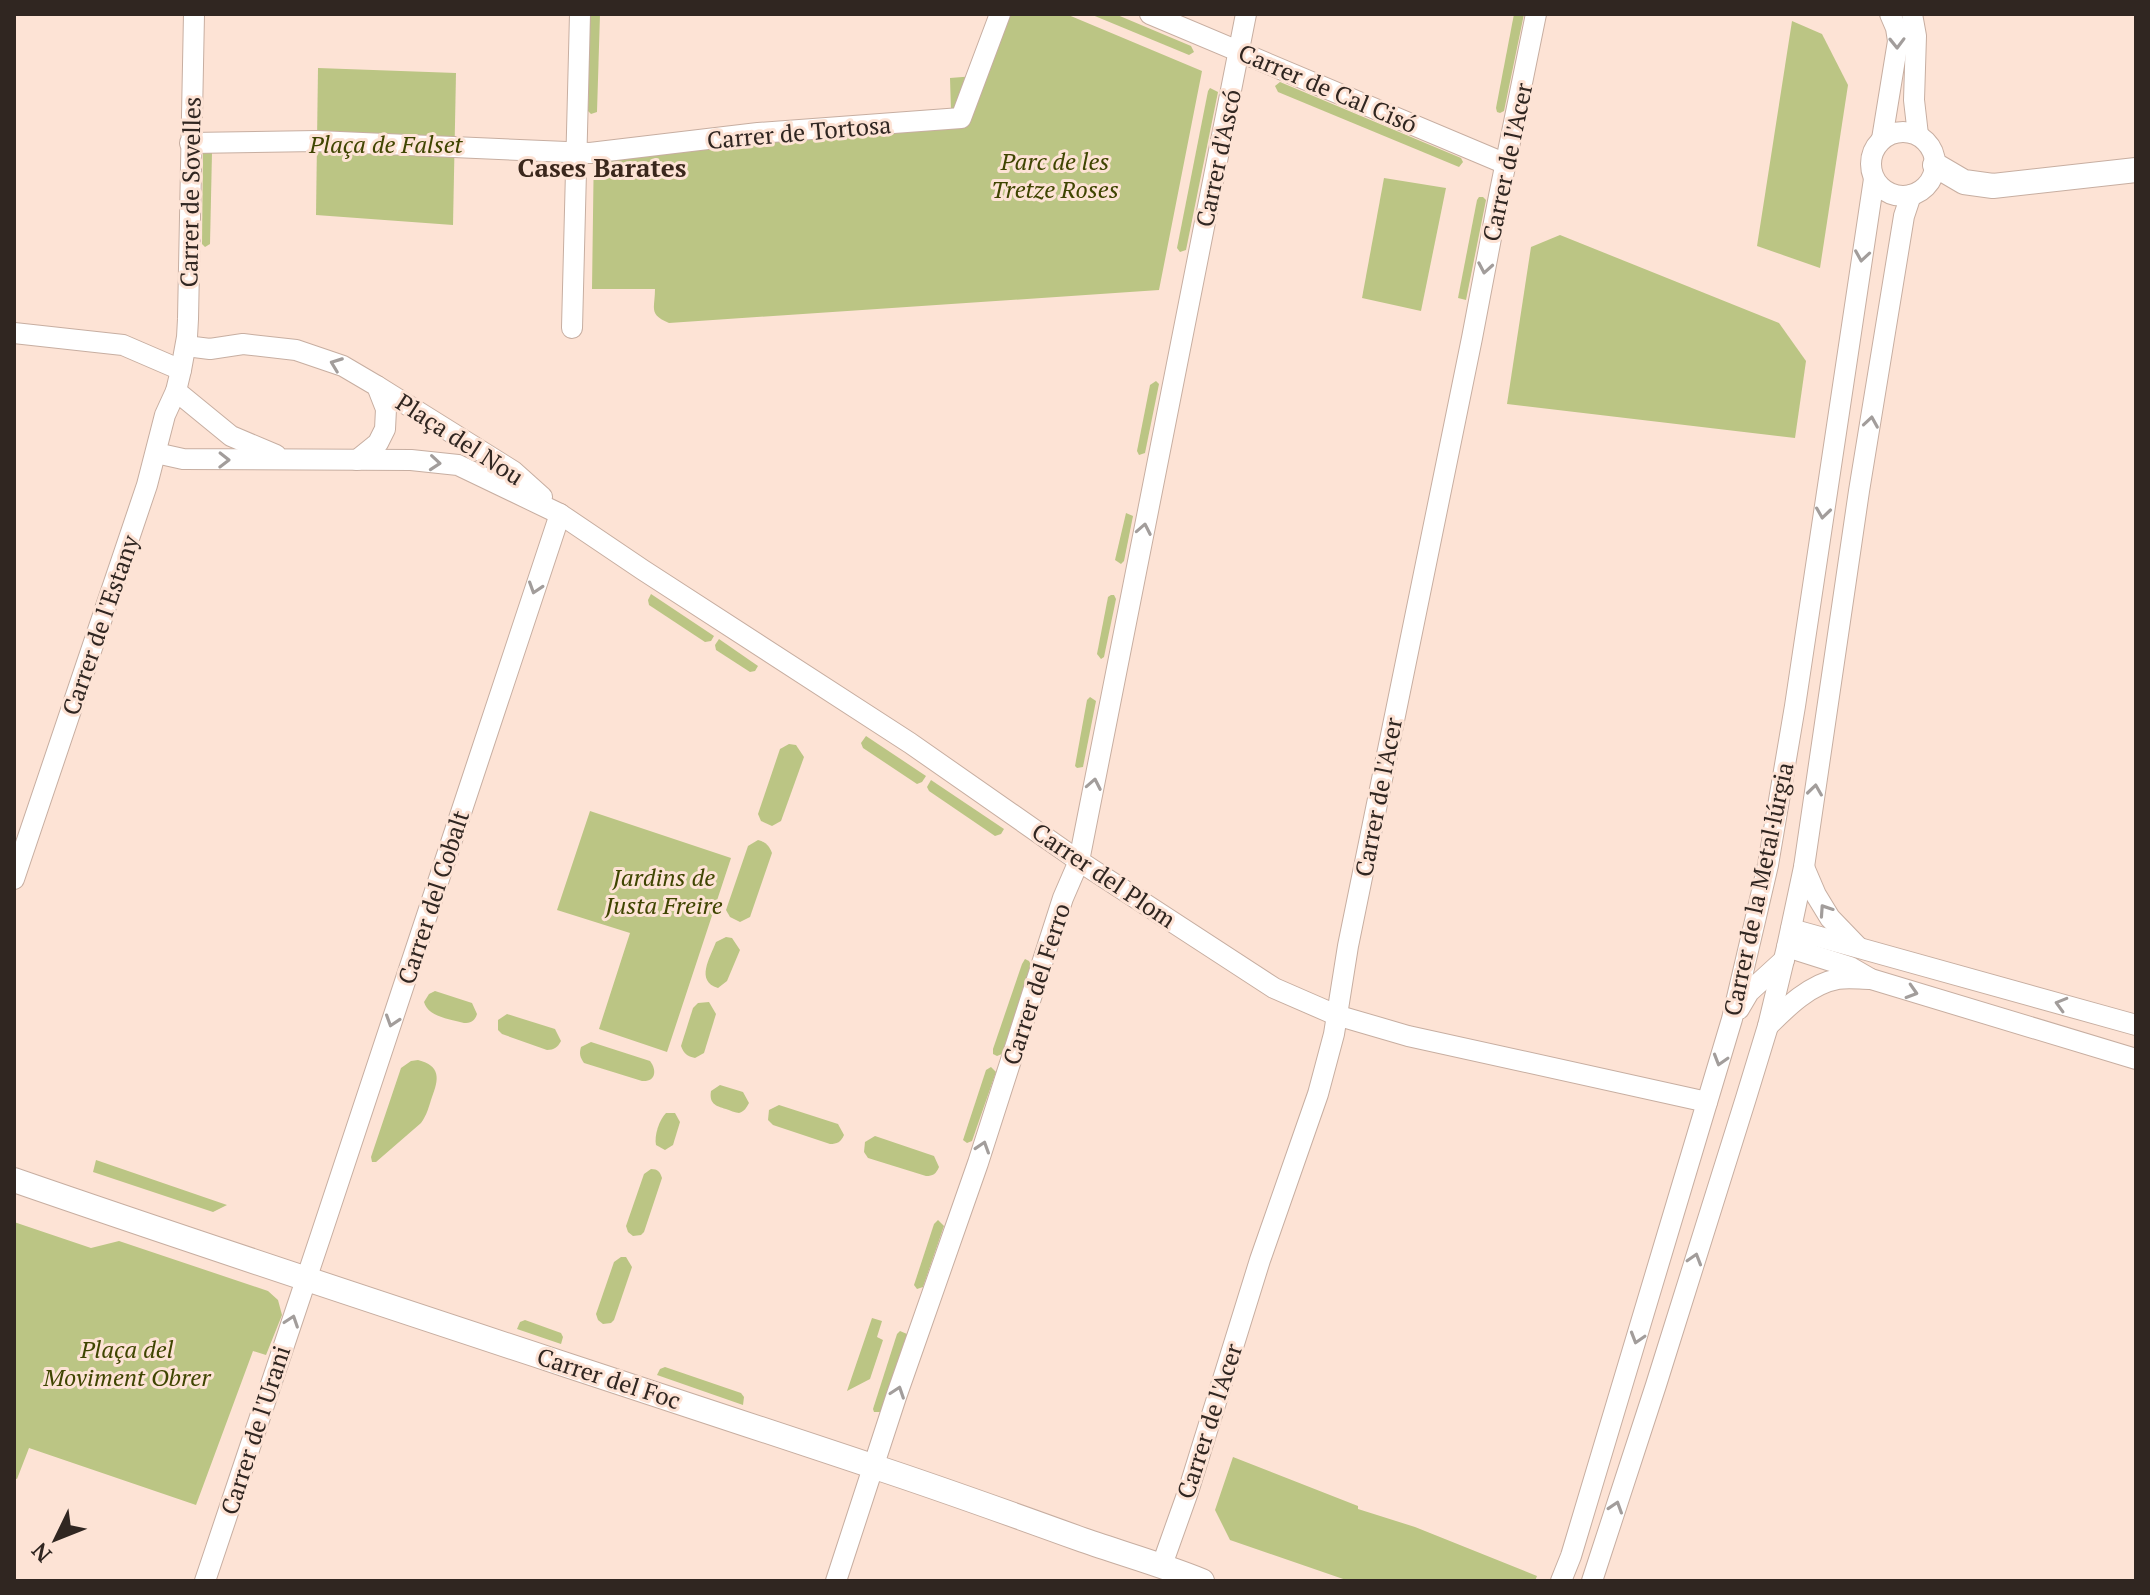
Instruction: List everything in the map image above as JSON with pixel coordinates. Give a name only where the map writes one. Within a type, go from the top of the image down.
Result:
[{"type":"street","name":"Carrer de Sovelles","points":[[181,370],[188,319],[194,14]]},
{"type":"street","points":[[572,328],[580,14]]},
{"type":"street","name":"Carrer de Tortosa","points":[[190,143],[317,141],[590,153],[758,133],[961,118],[1000,14]]},
{"type":"street","name":"Carrer de Cal Cisó","points":[[1150,14],[1506,164]]},
{"type":"street","name":"Carrer d'Ascó","points":[[1188,301],[1246,14]]},
{"type":"street","name":"Carrer de l'Acer","points":[[1162,1565],[1188,1492],[1260,1260],[1318,1094],[1334,1034],[1348,946],[1536,14]]},
{"type":"street","points":[[1882,139],[1899,131],[1918,135],[1932,149],[1935,165],[1932,179],[1925,187],[1911,195],[1886,192],[1871,171],[1872,153],[1882,139],[1897,55],[1896,28],[1890,14]]},
{"type":"street","points":[[1912,14],[1916,36],[1914,100],[1918,135]]},
{"type":"street","points":[[1935,165],[1964,182],[1993,186],[2136,170]]},
{"type":"street","name":"Carrer de la Metal·lúrgia","points":[[1561,1581],[1576,1541],[1732,1019],[1768,865],[1795,706],[1874,179]]},
{"type":"street","name":"Carrer de la Metal·lúrgia","points":[[1592,1581],[1656,1385],[1792,943],[1859,491],[1904,216],[1911,195]]},
{"type":"street","name":"Carrer del Ferro","points":[[836,1581],[978,1163],[1063,898],[1079,861],[1188,301]]},
{"type":"street","points":[[14,333],[123,345],[181,370]]},
{"type":"street","name":"Plaça del Nou","points":[[186,346],[210,349],[243,344],[296,350],[343,366],[513,471],[560,514]]},
{"type":"street","name":"Carrer de l'Estany","points":[[14,879],[181,370]]},
{"type":"street","name":"Plaça del Nou","points":[[357,460],[378,443],[385,429],[386,409],[377,386]]},
{"type":"street","name":"Plaça del Nou","points":[[176,391],[231,436],[293,461]]},
{"type":"street","name":"Plaça del Nou","points":[[156,453],[183,459],[411,460],[458,465],[560,514]]},
{"type":"street","name":"Carrer del Plom","points":[[560,514],[910,743],[1079,861],[1274,988],[1336,1015],[1408,1036],[1707,1102]]},
{"type":"street","name":"Carrer del Cobalt","points":[[306,1279],[560,514]]},
{"type":"street","points":[[1768,865],[1797,900]]},
{"type":"street","points":[[1804,867],[1830,918],[1857,946]]},
{"type":"street","points":[[1732,1019],[1749,992],[1792,943]]},
{"type":"street","points":[[1792,943],[1857,946],[2136,1025]]},
{"type":"street","points":[[1792,943],[1871,979],[2136,1059]]},
{"type":"street","points":[[1768,1026],[1791,1003],[1816,988],[1838,979],[1871,979]]},
{"type":"street","name":"Carrer del Foc","points":[[14,1180],[938,1487],[1202,1581]]},
{"type":"street","name":"Carrer de l'Urani","points":[[205,1581],[306,1279]]},
{"type":"green space","points":[[590,14],[600,14],[597,112],[591,114],[588,111]]},
{"type":"green space","name":"Parc de les Tretze Roses","points":[[1009,14],[1066,14],[1202,71],[1159,290],[669,323],[655,314],[655,289],[592,289],[594,143],[951,111],[950,78],[975,76]]},
{"type":"green space","points":[[1090,14],[1115,14],[1191,46],[1194,52],[1189,55]]},
{"type":"green space","points":[[1514,14],[1524,14],[1504,111],[1500,113],[1496,108]]},
{"type":"green space","points":[[1792,21],[1822,34],[1848,85],[1820,268],[1757,246]]},
{"type":"green space","name":"Plaça de Falset","points":[[318,68],[456,73],[453,225],[316,215]]},
{"type":"green space","points":[[1280,82],[1461,158],[1463,162],[1459,167],[1278,92],[1275,86]]},
{"type":"green space","points":[[1210,88],[1218,92],[1186,250],[1180,252],[1177,248]]},
{"type":"green space","points":[[203,152],[212,152],[210,244],[205,247],[202,244]]},
{"type":"green space","points":[[1384,178],[1446,188],[1421,311],[1362,298]]},
{"type":"green space","points":[[1479,197],[1486,200],[1466,300],[1458,298]]},
{"type":"green space","points":[[1560,235],[1779,323],[1806,361],[1795,438],[1507,404],[1531,247]]},
{"type":"green space","points":[[1156,381],[1159,384],[1145,453],[1139,455],[1137,451],[1150,385]]},
{"type":"green space","points":[[1126,513],[1133,516],[1121,564],[1115,560]]},
{"type":"green space","points":[[651,594],[714,636],[711,641],[705,642],[649,605]]},
{"type":"green space","points":[[1111,595],[1116,599],[1104,657],[1101,659],[1097,654],[1108,597]]},
{"type":"green space","points":[[719,639],[758,666],[755,671],[750,672],[716,650]]},
{"type":"green space","points":[[1090,697],[1096,701],[1083,767],[1077,768],[1087,700]]},
{"type":"green space","points":[[866,736],[926,776],[922,782],[917,784],[863,748],[861,743]]},
{"type":"green space","points":[[789,744],[796,745],[804,757],[781,821],[772,826],[761,821],[758,814],[780,749]]},
{"type":"green space","points":[[931,780],[1004,829],[1001,834],[995,836],[929,791],[927,787]]},
{"type":"green space","name":"Jardins de Justa Freire","points":[[590,811],[731,858],[667,1052],[599,1029],[630,933],[557,910]]},
{"type":"green space","points":[[758,840],[767,845],[772,853],[750,917],[740,922],[730,917],[726,910],[748,846]]},
{"type":"green space","points":[[726,937],[732,938],[740,950],[727,981],[718,988],[707,980],[706,968],[716,942]]},
{"type":"green space","points":[[1025,959],[1031,965],[1002,1054],[997,1056],[993,1054],[993,1049]]},
{"type":"green space","points":[[435,991],[472,1003],[477,1014],[475,1018],[464,1023],[430,1011],[424,1002]]},
{"type":"green space","points":[[709,1002],[716,1014],[704,1053],[695,1058],[685,1053],[681,1046],[693,1008],[698,1003]]},
{"type":"green space","points":[[507,1014],[555,1029],[561,1041],[556,1048],[547,1050],[502,1034],[498,1030],[498,1020]]},
{"type":"green space","points":[[591,1042],[650,1061],[653,1077],[642,1081],[584,1063],[580,1055],[581,1047]]},
{"type":"green space","points":[[418,1060],[431,1066],[436,1074],[436,1084],[426,1114],[421,1123],[376,1162],[372,1162],[371,1157],[401,1068]]},
{"type":"green space","points":[[991,1067],[996,1072],[972,1141],[967,1143],[963,1140],[986,1070]]},
{"type":"green space","points":[[720,1085],[743,1092],[749,1103],[744,1110],[736,1113],[714,1103],[711,1091]]},
{"type":"green space","points":[[779,1105],[838,1124],[844,1135],[842,1139],[830,1144],[773,1125],[768,1120],[769,1110]]},
{"type":"green space","points":[[666,1113],[675,1113],[680,1122],[673,1145],[665,1150],[656,1145],[656,1133]]},
{"type":"green space","points":[[875,1136],[934,1156],[938,1169],[931,1176],[926,1176],[868,1158],[864,1152],[865,1142]]},
{"type":"green space","points":[[96,1160],[227,1205],[213,1212],[93,1172]]},
{"type":"green space","points":[[651,1169],[658,1171],[662,1178],[644,1232],[633,1236],[626,1226],[644,1174]]},
{"type":"green space","points":[[938,1220],[944,1226],[923,1287],[917,1289],[914,1285]]},
{"type":"green space","name":"Plaça del Moviment Obrer","points":[[14,1222],[91,1248],[119,1241],[268,1291],[278,1300],[282,1315],[266,1355],[253,1351],[196,1505],[29,1448],[17,1479],[14,1478]]},
{"type":"green space","points":[[626,1257],[632,1267],[614,1320],[603,1324],[596,1314],[614,1262]]},
{"type":"green space","points":[[872,1318],[882,1321],[877,1337],[883,1340],[870,1379],[847,1391]]},
{"type":"green space","points":[[525,1320],[561,1333],[561,1344],[517,1329],[520,1322]]},
{"type":"green space","points":[[900,1331],[907,1334],[881,1412],[874,1412],[897,1334]]},
{"type":"green space","points":[[665,1367],[741,1393],[743,1405],[657,1375]]},
{"type":"green space","points":[[1233,1457],[1358,1506],[1358,1509],[1415,1527],[1537,1576],[1535,1581],[1349,1581],[1230,1540],[1215,1510]]},
{"type":"district","name":"Cases Barates","points":[[602,167]]}]
